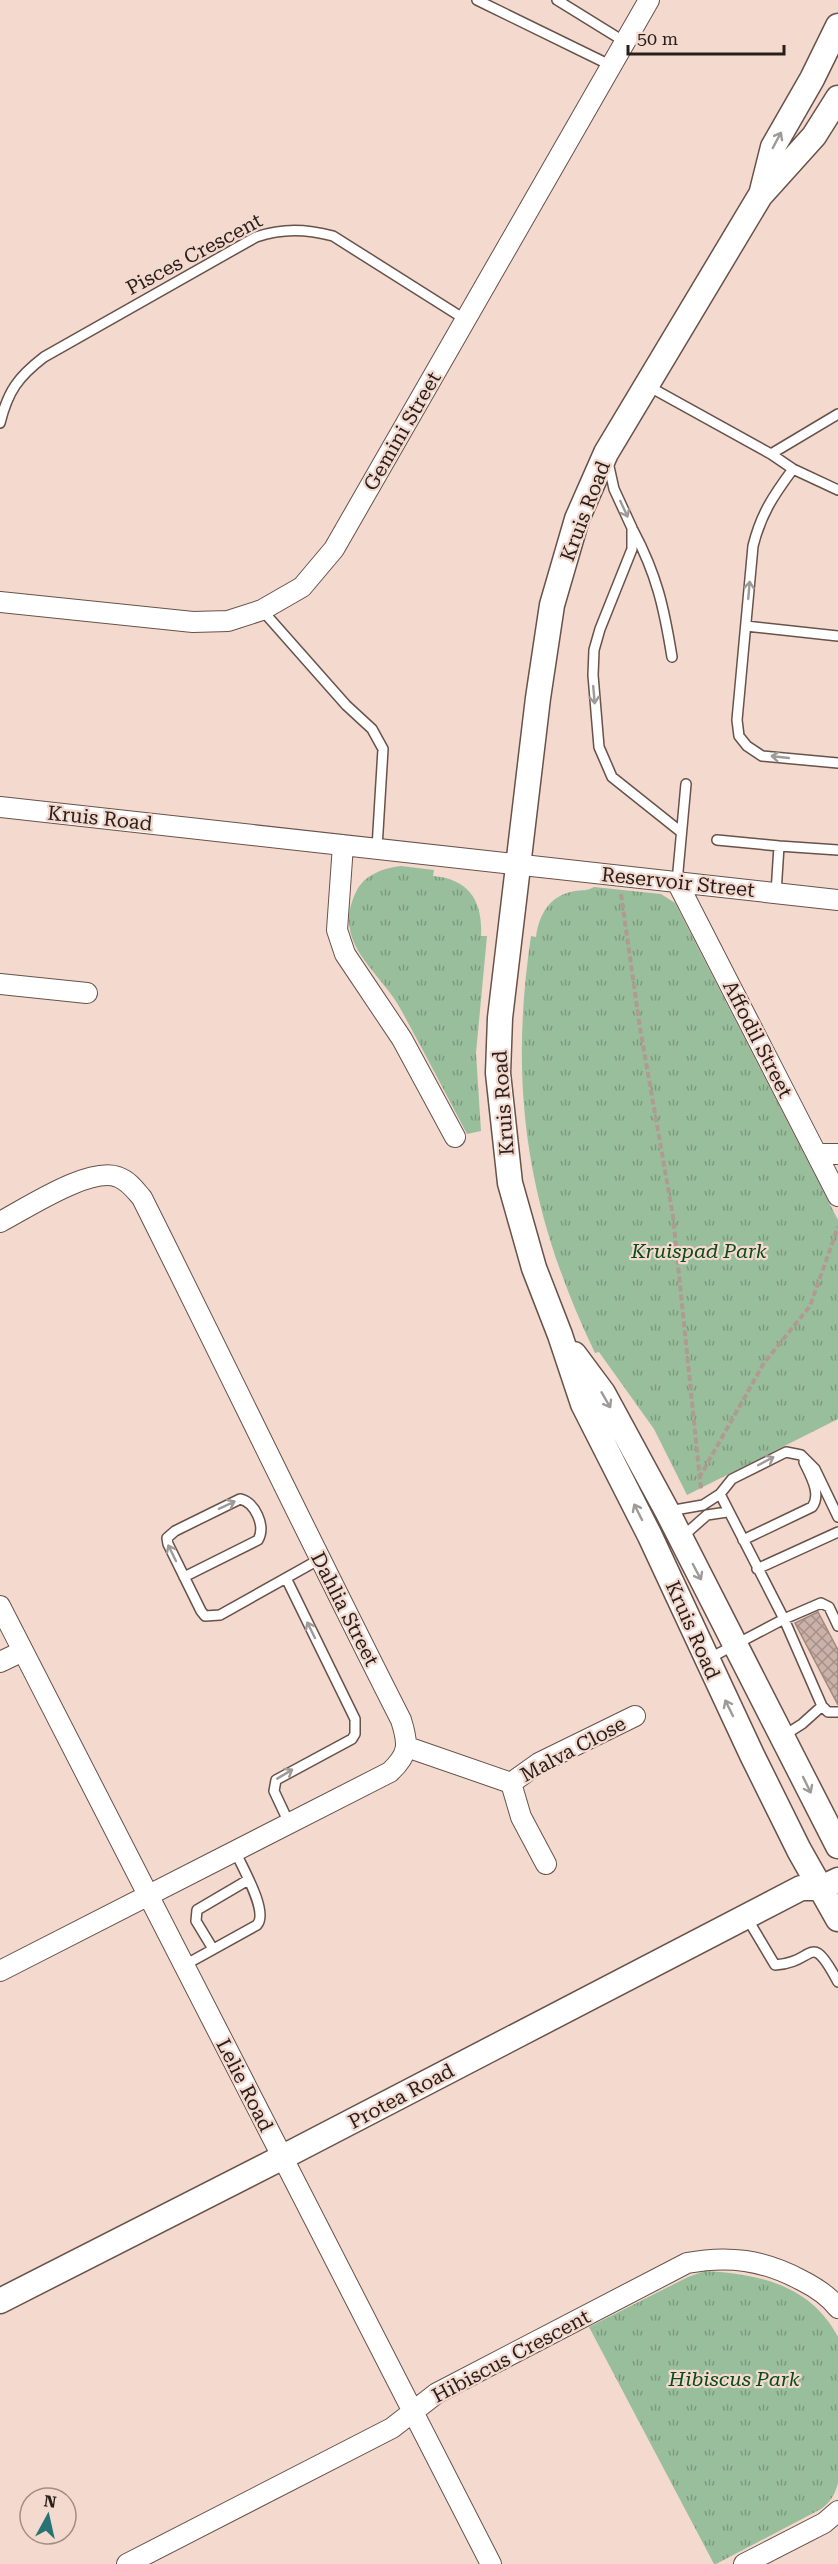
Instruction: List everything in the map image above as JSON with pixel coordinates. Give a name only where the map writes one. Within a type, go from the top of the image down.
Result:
[{"type":"street","name":"Gemini Street","points":[[0,602],[193,622],[228,621],[262,610],[302,586],[334,549],[650,0]]},
{"type":"street","name":"Kruis Road","points":[[760,196],[773,147],[812,79],[838,26]]},
{"type":"street","name":"Kruis Road","points":[[838,98],[814,136],[760,196],[606,453],[577,519],[552,604],[500,1018],[498,1073],[502,1124],[514,1199],[534,1268],[583,1404],[650,1536],[706,1660],[838,1919]]},
{"type":"street","name":"Kruis Road","points":[[0,807],[518,864]]},
{"type":"street","points":[[343,845],[337,930],[339,942],[402,1039],[455,1137]]},
{"type":"street","name":"Reservoir Street","points":[[518,864],[838,900]]},
{"type":"street","name":"Affodil Street","points":[[677,882],[838,1196]]},
{"type":"street","points":[[0,984],[87,993]]},
{"type":"street","points":[[817,1154],[838,1154]]},
{"type":"street","name":"Dahlia Street","points":[[0,1222],[85,1178],[101,1174],[118,1177],[130,1184],[142,1198],[401,1720],[407,1747]]},
{"type":"street","name":"Kruis Road","points":[[560,1335],[603,1393],[783,1736],[838,1846]]},
{"type":"street","name":"Lelie Road","points":[[0,1606],[491,2564]]},
{"type":"street","points":[[0,1662],[23,1651]]},
{"type":"street","name":"Malva Close","points":[[511,1784],[533,1766],[635,1716]]},
{"type":"street","points":[[0,1971],[390,1772],[401,1761],[407,1747]]},
{"type":"street","name":"Malva Close","points":[[407,1747],[511,1784]]},
{"type":"street","name":"Malva Close","points":[[511,1784],[520,1817],[546,1864]]},
{"type":"street","name":"Protea Road","points":[[0,2301],[817,1880],[838,1852]]},
{"type":"street","name":"Hibiscus Crescent","points":[[127,2564],[392,2428],[437,2393],[687,2263],[729,2257],[760,2262],[779,2268],[820,2290],[838,2308]]},
{"type":"street","points":[[744,2564],[824,2523],[838,2511]]},
{"type":"lane","points":[[477,0],[612,66]]},
{"type":"lane","points":[[558,0],[625,42]]},
{"type":"lane","name":"Pisces Crescent","points":[[0,423],[4,405],[13,386],[27,370],[44,357],[256,237],[274,231],[314,231],[333,236],[466,320]]},
{"type":"lane","points":[[647,386],[771,454],[793,469],[838,490]]},
{"type":"lane","points":[[771,454],[838,414]]},
{"type":"lane","points":[[606,453],[614,489],[646,554],[663,602],[672,657]]},
{"type":"lane","points":[[793,469],[770,500],[759,522],[753,546],[737,720],[740,736],[747,746],[762,756],[838,763]]},
{"type":"lane","points":[[632,528],[632,549],[594,650],[592,675],[599,747],[606,768],[620,785],[681,832]]},
{"type":"lane","points":[[262,610],[346,705],[372,729],[384,749],[376,848]]},
{"type":"lane","points":[[746,626],[838,636]]},
{"type":"lane","points":[[677,882],[686,784]]},
{"type":"lane","points":[[717,840],[838,850]]},
{"type":"lane","points":[[776,893],[779,846]]},
{"type":"lane","points":[[666,1511],[703,1505],[720,1494],[732,1479],[786,1452],[801,1455],[815,1469],[838,1517]]},
{"type":"lane","points":[[743,1540],[815,1503],[816,1491],[801,1455]]},
{"type":"lane","points":[[720,1494],[784,1619],[822,1706],[828,1712],[838,1712]]},
{"type":"lane","points":[[184,1577],[258,1540],[262,1529],[249,1502],[240,1499],[170,1534],[168,1544],[184,1577],[201,1611],[205,1616],[220,1615],[320,1559]]},
{"type":"lane","points":[[680,1539],[706,1515],[728,1512]]},
{"type":"lane","points":[[758,1569],[838,1532]]},
{"type":"lane","points":[[286,1578],[355,1719],[356,1727],[352,1739],[276,1780],[274,1791],[289,1823]]},
{"type":"lane","points":[[706,1660],[784,1619],[821,1603],[829,1607],[838,1626]]},
{"type":"lane","points":[[783,1736],[802,1724],[822,1706]]},
{"type":"lane","points":[[183,1966],[261,1921],[262,1915],[235,1851]]},
{"type":"lane","points":[[213,1949],[196,1922],[197,1910],[248,1880]]},
{"type":"lane","points":[[746,1916],[775,1965],[783,1965],[811,1952],[818,1952],[824,1956],[838,1983]]},
{"type":"path","points":[[619,876],[640,1028],[673,1216],[703,1505]]},
{"type":"path","points":[[699,1478],[764,1364],[810,1306],[838,1227]]},
{"type":"green space","points":[[401,866],[434,870],[433,876],[445,878],[465,887],[476,902],[481,923],[481,936],[487,936],[476,1053],[481,1131],[467,1134],[400,1008],[353,941],[349,926],[350,910],[359,886],[375,873]]},
{"type":"green space","name":"Kruispad Park","points":[[594,887],[661,894],[675,903],[838,1220],[838,1419],[687,1495],[654,1429],[599,1352],[595,1353],[572,1301],[554,1250],[539,1200],[529,1150],[523,1099],[522,1046],[524,992],[531,936],[536,937],[543,913],[552,901],[566,893]]},
{"type":"green space","name":"Hibiscus Park","points":[[705,2271],[745,2275],[782,2286],[813,2305],[827,2319],[838,2337],[838,2483],[834,2494],[821,2509],[716,2564],[589,2327],[688,2277]]},
{"type":"building","points":[[818,1612],[838,1650],[838,1705],[795,1623]]}]
